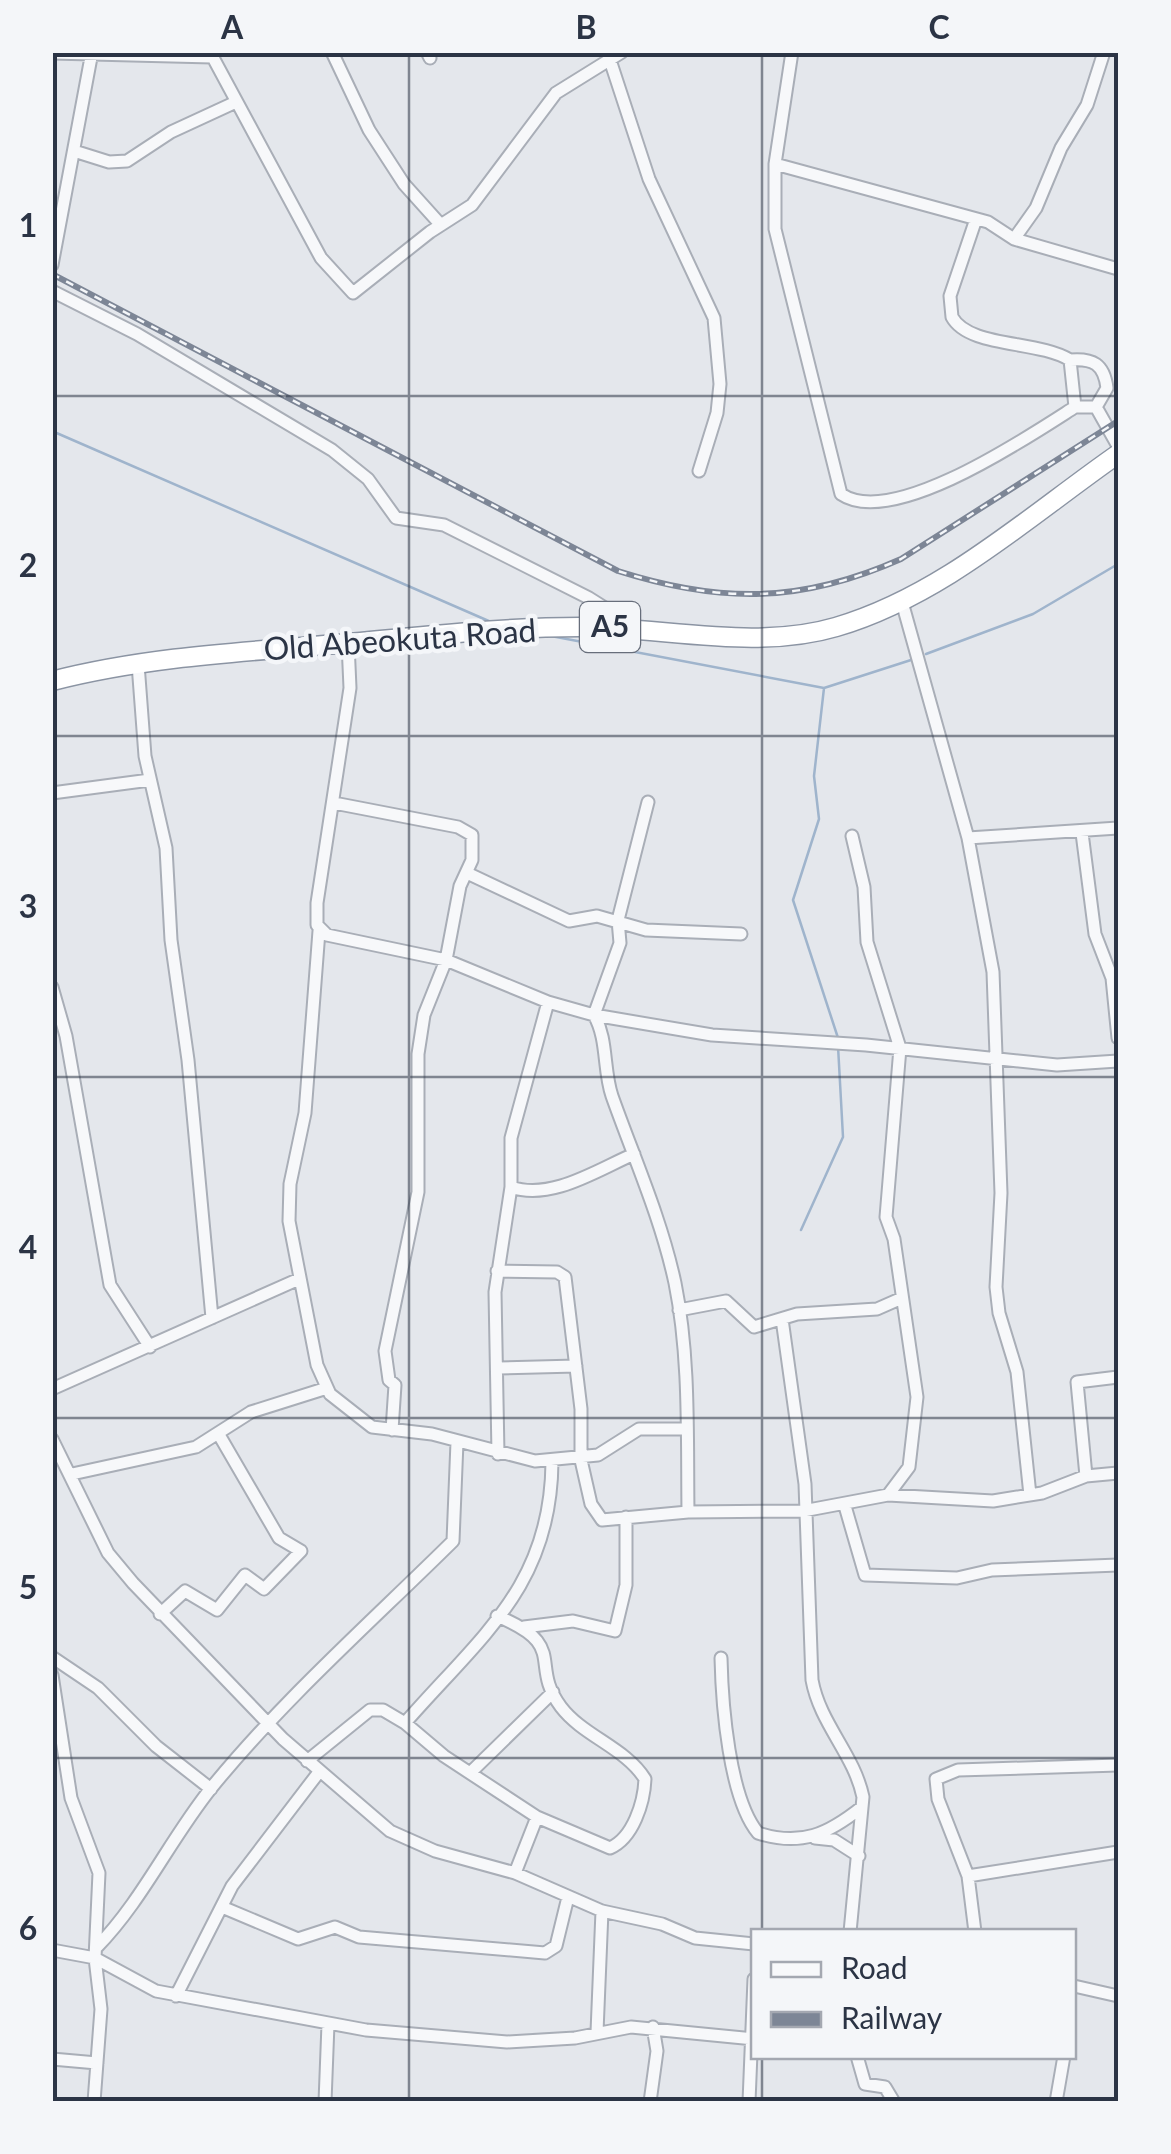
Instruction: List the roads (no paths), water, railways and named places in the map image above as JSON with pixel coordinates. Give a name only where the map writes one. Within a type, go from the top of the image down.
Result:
[{"type":"highway","name":"Old Abeokuta Road","points":[[52,681],[138,664],[529,628],[635,628],[790,636],[831,629],[902,602],[941,580],[1118,450]]},
{"type":"street","points":[[332,52],[369,130],[404,184],[440,224]]},
{"type":"street","points":[[588,52],[603,61],[649,179],[714,318],[720,384],[717,413],[700,471]]},
{"type":"street","points":[[52,53],[211,55],[321,258],[353,293],[440,224],[472,205],[546,104],[603,61],[622,52]]},
{"type":"street","points":[[792,52],[775,164],[778,245],[800,314],[841,494],[854,503],[895,501],[964,472],[1075,407],[1096,406],[1113,384],[1098,365],[1070,360],[1046,348],[969,335],[957,326],[950,296],[976,219]]},
{"type":"street","points":[[1014,239],[1036,208],[1061,148],[1087,105],[1104,52]]},
{"type":"street","points":[[52,265],[92,54]]},
{"type":"street","points":[[74,151],[94,159],[127,161],[172,132],[236,102]]},
{"type":"street","points":[[775,164],[976,219],[1014,239],[1118,269]]},
{"type":"street","points":[[52,291],[136,334],[322,444],[368,479],[396,518],[444,525],[590,598],[635,628]]},
{"type":"street","points":[[1070,360],[1075,407]]},
{"type":"street","points":[[1096,406],[1118,450]]},
{"type":"street","points":[[902,602],[968,838],[993,972],[1002,1194],[996,1287],[999,1312],[1018,1372],[1030,1495]]},
{"type":"street","points":[[348,643],[350,688],[317,904],[319,931],[304,1114],[290,1184],[290,1221],[299,1278],[327,1388],[357,1419],[498,1454],[552,1462],[581,1460],[613,1448],[631,1432],[686,1428]]},
{"type":"street","points":[[138,664],[150,780],[166,848],[171,940],[188,1060],[212,1318]]},
{"type":"street","points":[[52,793],[150,780]]},
{"type":"street","points":[[594,1015],[611,976],[621,934],[618,920],[648,802]]},
{"type":"street","points":[[334,803],[467,831],[474,845],[460,886],[446,960],[424,1015],[418,1054],[418,1192],[385,1351],[389,1380],[395,1386],[392,1430]]},
{"type":"street","points":[[968,838],[1118,828]]},
{"type":"street","points":[[1082,833],[1094,934],[1112,978],[1118,1038]]},
{"type":"street","points":[[852,836],[864,887],[867,942],[900,1048],[886,1218],[894,1239],[916,1380],[916,1430],[905,1478],[888,1494]]},
{"type":"street","points":[[467,873],[569,921],[597,916],[646,930],[740,934]]},
{"type":"street","points":[[319,931],[446,960],[548,1002],[594,1015],[712,1035],[900,1048],[1057,1065],[1118,1061]]},
{"type":"street","points":[[52,987],[66,1036],[110,1285],[150,1347]]},
{"type":"street","points":[[498,1454],[497,1272],[510,1187],[511,1138],[548,1002]]},
{"type":"street","points":[[594,1015],[600,1026],[610,1091],[664,1235],[679,1310],[688,1512]]},
{"type":"street","points":[[510,1187],[546,1190],[634,1154]]},
{"type":"street","points":[[497,1272],[562,1274],[584,1441],[581,1460],[596,1515],[602,1520],[688,1512],[803,1511],[844,1506],[888,1494],[993,1501],[1030,1495],[1086,1476],[1118,1473]]},
{"type":"street","points":[[52,1389],[299,1278]]},
{"type":"street","points":[[679,1310],[726,1300],[748,1326],[864,1311],[902,1298]]},
{"type":"street","points":[[782,1319],[804,1484],[817,1707],[858,1776],[862,1807],[850,1929]]},
{"type":"street","points":[[498,1368],[576,1366]]},
{"type":"street","points":[[1086,1476],[1077,1382],[1118,1377]]},
{"type":"street","points":[[72,1474],[177,1454],[270,1403],[327,1388]]},
{"type":"street","points":[[160,1614],[185,1591],[216,1610],[245,1576],[264,1589],[301,1551],[279,1538],[218,1433]]},
{"type":"street","points":[[52,1439],[108,1553],[160,1614],[307,1761],[390,1831],[436,1852],[514,1873],[602,1912],[662,1924],[696,1938],[751,1944]]},
{"type":"street","points":[[96,1953],[132,1907],[211,1789],[268,1724],[453,1542],[458,1442]]},
{"type":"street","points":[[406,1723],[527,1580],[544,1538],[552,1462]]},
{"type":"street","points":[[844,1506],[865,1576],[957,1578],[992,1570],[1118,1565]]},
{"type":"street","points":[[524,1627],[572,1621],[615,1631],[626,1585],[626,1517]]},
{"type":"street","points":[[307,1761],[372,1709],[383,1710],[406,1723],[470,1774],[538,1817],[614,1847],[638,1814],[645,1778],[640,1769],[575,1722],[553,1692],[541,1641],[524,1627],[498,1616]]},
{"type":"street","points":[[52,1657],[98,1688],[156,1746],[211,1789]]},
{"type":"street","points":[[721,1658],[733,1762],[748,1822],[768,1837],[834,1840],[859,1856]]},
{"type":"street","points":[[52,1675],[71,1798],[98,1874],[96,1953],[102,2009],[94,2102]]},
{"type":"street","points":[[470,1774],[553,1692]]},
{"type":"street","points":[[976,1929],[968,1876],[938,1799],[936,1779],[958,1770],[1118,1765]]},
{"type":"street","points":[[176,1996],[222,1907],[261,1844],[319,1772]]},
{"type":"street","points":[[814,1838],[862,1807]]},
{"type":"street","points":[[514,1873],[538,1817]]},
{"type":"street","points":[[968,1876],[1118,1852]]},
{"type":"street","points":[[222,1907],[298,1940],[334,1927],[359,1937],[545,1954],[556,1946],[568,1897]]},
{"type":"street","points":[[596,2032],[602,1912]]},
{"type":"street","points":[[52,1950],[96,1953],[149,1988],[176,1996],[328,2024],[476,2042],[575,2038],[596,2032],[653,2028],[751,2039]]},
{"type":"street","points":[[1076,1986],[1118,1996]]},
{"type":"street","points":[[325,2102],[328,2024]]},
{"type":"street","points":[[650,2102],[656,2051],[653,2028]]},
{"type":"street","points":[[52,2059],[98,2063]]},
{"type":"street","points":[[749,2102],[751,2059]]},
{"type":"street","points":[[858,2059],[865,2084],[892,2091],[894,2102]]},
{"type":"street","points":[[1056,2102],[1063,2059]]},
{"type":"waterway","points":[[52,431],[491,622]]},
{"type":"waterway","points":[[926,654],[1033,614],[1118,564]]},
{"type":"waterway","points":[[551,636],[824,688],[911,660]]},
{"type":"waterway","points":[[824,688],[814,776],[819,819],[793,900],[838,1038]]},
{"type":"waterway","points":[[801,1230],[843,1137],[838,1046]]},
{"type":"railway","points":[[52,274],[618,571],[692,589],[761,594],[795,591],[865,574],[901,559],[1118,421]]}]
